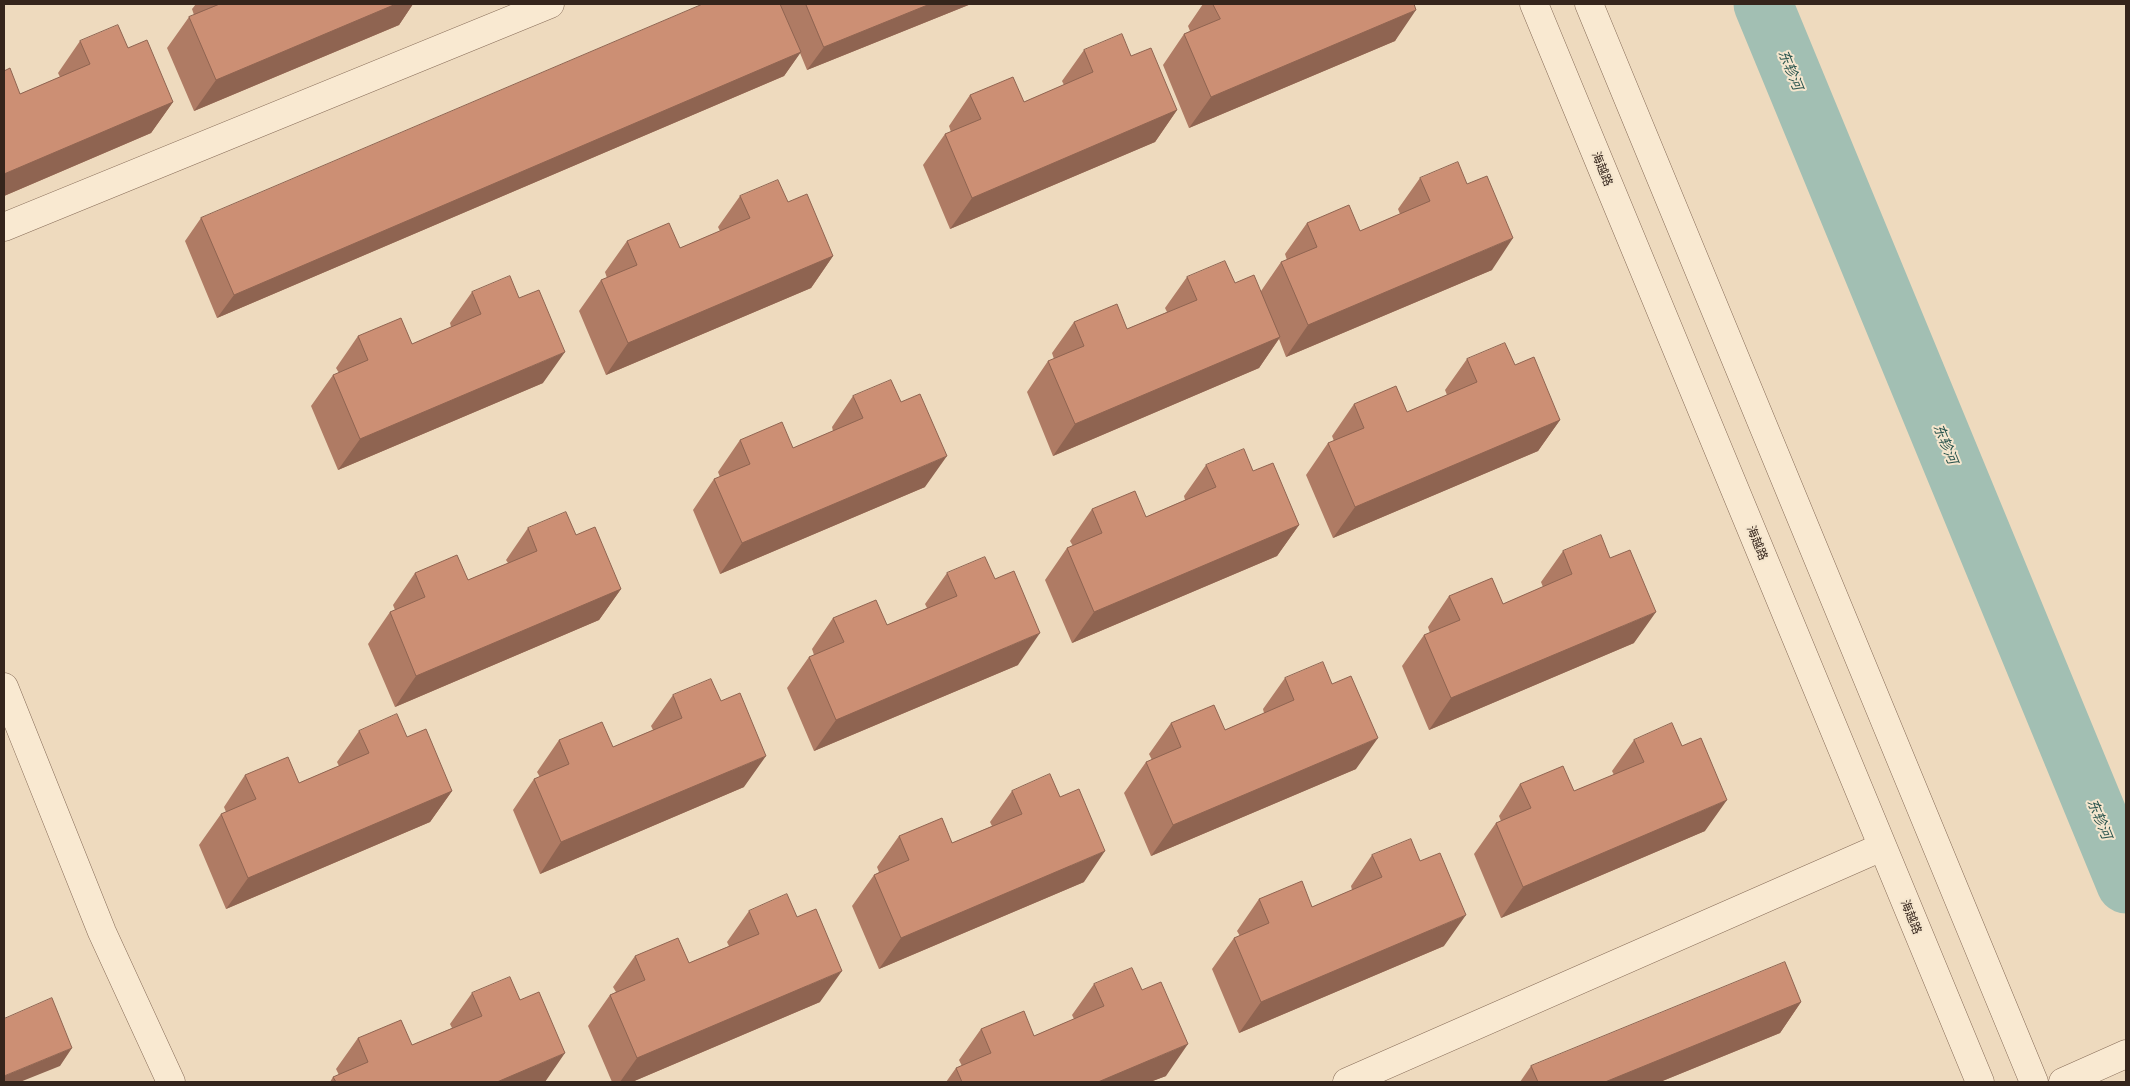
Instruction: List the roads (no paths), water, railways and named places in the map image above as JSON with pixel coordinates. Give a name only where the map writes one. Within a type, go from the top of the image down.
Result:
[{"type":"street","points":[[4,227],[550,4]]},
{"type":"street","name":"海越路","points":[[1534,4],[1980,1082]]},
{"type":"street","points":[[1589,4],[2034,1082]]},
{"type":"street","points":[[4,687],[102,932],[171,1082]]},
{"type":"street","points":[[1347,1082],[1882,847]]},
{"type":"street","points":[[2063,1082],[2126,1054]]},
{"type":"waterway","name":"东轸河","points":[[1763,4],[2126,884]]}]
